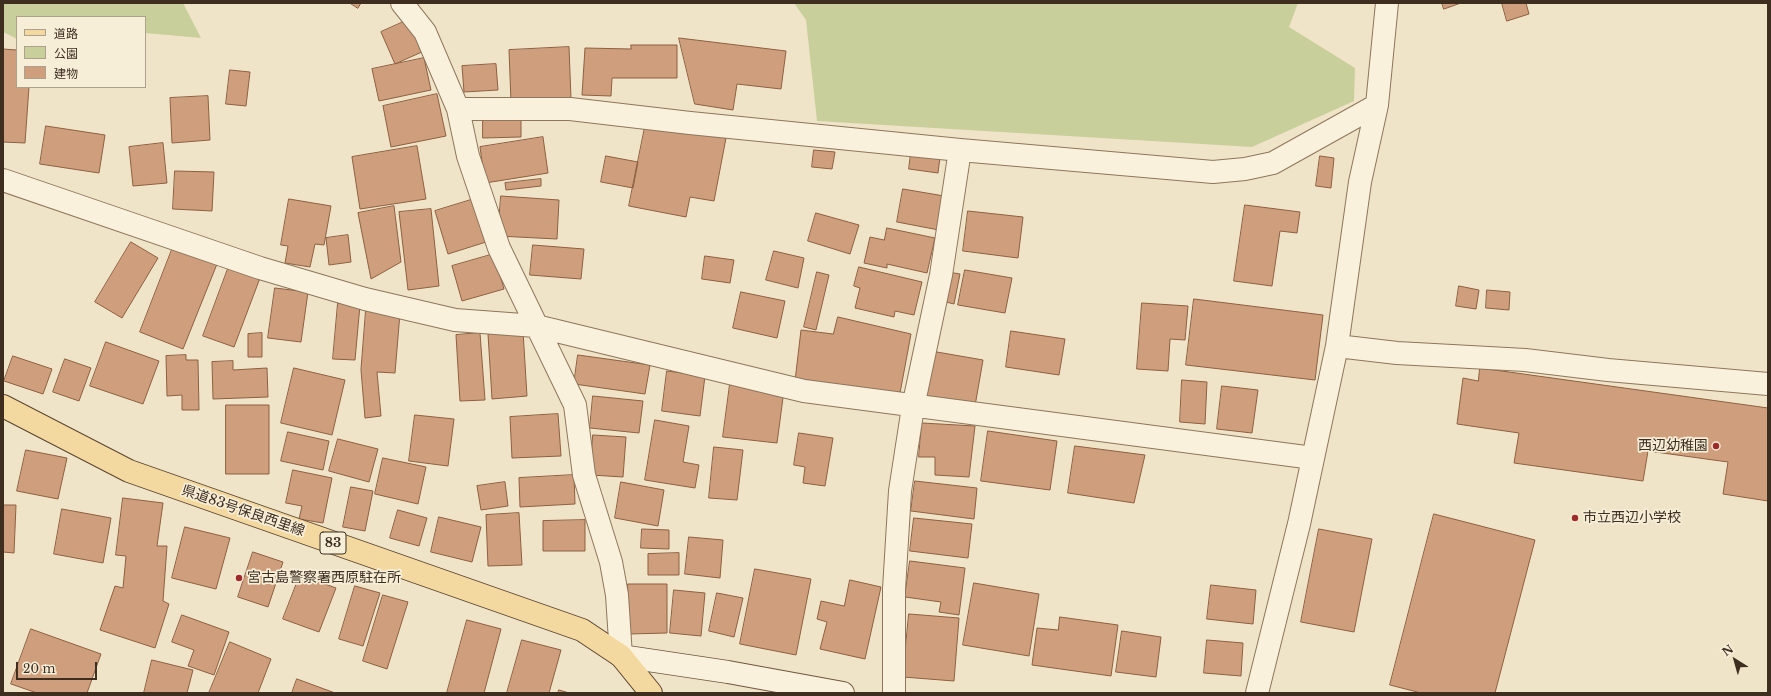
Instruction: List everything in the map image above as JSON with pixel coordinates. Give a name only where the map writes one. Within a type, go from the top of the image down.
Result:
[{"type":"main road","name":"県道83号保良西里線","points":[[3,406],[129,471],[582,630],[620,656],[651,693]]},
{"type":"street","points":[[402,3],[425,32],[458,109],[468,156],[499,248],[575,405],[584,474],[611,562],[616,589],[620,656],[728,672],[843,693]]},
{"type":"street","points":[[1257,693],[1300,524],[1338,346],[1360,182],[1377,106],[1387,3]]},
{"type":"street","points":[[458,109],[570,109],[690,123],[960,150],[1213,172],[1245,169],[1274,163],[1377,106]]},
{"type":"street","points":[[894,693],[894,589],[900,490],[913,407],[941,275],[960,150]]},
{"type":"street","points":[[3,180],[260,268],[365,298],[455,320],[536,326],[804,391],[913,407],[1313,458]]},
{"type":"street","points":[[1338,346],[1397,353],[1525,360],[1608,370],[1768,384]]},
{"type":"green space","points":[[3,3],[183,3],[201,38],[146,33],[146,16],[16,16],[16,38],[3,32]]},
{"type":"green space","points":[[794,3],[1298,3],[1289,27],[1355,68],[1354,101],[1252,147],[817,121],[806,20]]},
{"type":"building","points":[[350,3],[361,3],[358,8]]},
{"type":"building","points":[[1442,3],[1461,3],[1444,9]]},
{"type":"building","points":[[1502,3],[1526,3],[1529,14],[1507,21]]},
{"type":"building","points":[[410,19],[424,51],[395,64],[381,32]]},
{"type":"building","points":[[679,38],[786,51],[781,89],[737,84],[733,110],[695,104]]},
{"type":"building","points":[[631,45],[677,45],[677,78],[612,78],[611,96],[582,95],[585,48],[631,49]]},
{"type":"building","points":[[569,47],[571,99],[511,102],[509,50]]},
{"type":"building","points":[[3,49],[16,50],[16,88],[29,88],[25,143],[3,142]]},
{"type":"building","points":[[424,58],[431,90],[379,101],[372,69]]},
{"type":"building","points":[[496,64],[498,90],[464,92],[462,66]]},
{"type":"building","points":[[230,70],[250,72],[246,106],[226,104]]},
{"type":"building","points":[[437,94],[446,136],[391,147],[383,106]]},
{"type":"building","points":[[208,96],[210,140],[172,143],[170,98]]},
{"type":"building","points":[[483,115],[521,115],[521,137],[483,138]]},
{"type":"building","points":[[646,122],[726,138],[714,201],[690,197],[686,217],[629,206]]},
{"type":"building","points":[[46,126],[105,135],[99,173],[40,164]]},
{"type":"building","points":[[543,137],[548,173],[485,183],[480,147]]},
{"type":"building","points":[[163,143],[167,183],[133,186],[129,147]]},
{"type":"building","points":[[417,146],[426,199],[360,209],[352,157]]},
{"type":"building","points":[[814,150],[835,152],[832,169],[812,167]]},
{"type":"building","points":[[911,153],[940,157],[938,173],[909,169]]},
{"type":"building","points":[[606,156],[638,162],[633,188],[601,182]]},
{"type":"building","points":[[1320,156],[1334,158],[1331,188],[1316,186]]},
{"type":"building","points":[[175,171],[214,172],[212,211],[173,209]]},
{"type":"building","points":[[541,179],[541,186],[506,190],[505,183]]},
{"type":"building","points":[[903,189],[944,196],[939,230],[897,222]]},
{"type":"building","points":[[501,196],[559,200],[557,239],[498,236]]},
{"type":"building","points":[[289,199],[331,206],[324,245],[315,244],[310,267],[285,263],[288,246],[281,245]]},
{"type":"building","points":[[474,199],[486,242],[448,254],[435,211]]},
{"type":"building","points":[[1245,205],[1300,212],[1297,233],[1280,231],[1272,286],[1234,281]]},
{"type":"building","points":[[394,206],[401,262],[371,279],[358,213]]},
{"type":"building","points":[[431,209],[439,286],[408,290],[399,212]]},
{"type":"building","points":[[968,211],[1023,217],[1018,258],[963,251]]},
{"type":"building","points":[[816,213],[859,225],[850,254],[808,241]]},
{"type":"building","points":[[887,228],[935,238],[927,273],[887,264],[887,268],[864,263],[870,237],[884,240]]},
{"type":"building","points":[[348,235],[351,262],[329,265],[326,238]]},
{"type":"building","points":[[131,242],[158,258],[122,318],[95,302]]},
{"type":"building","points":[[533,245],[584,249],[581,279],[530,275]]},
{"type":"building","points":[[173,247],[217,264],[183,349],[140,332]]},
{"type":"building","points":[[774,251],[804,258],[798,288],[766,280]]},
{"type":"building","points":[[494,254],[504,289],[462,301],[452,266]]},
{"type":"building","points":[[705,256],[734,260],[730,283],[702,279]]},
{"type":"building","points":[[229,266],[260,278],[234,347],[203,336]]},
{"type":"building","points":[[859,267],[922,282],[914,315],[895,311],[894,317],[855,308],[860,288],[854,286]]},
{"type":"building","points":[[965,270],[1012,278],[1005,313],[958,305]]},
{"type":"building","points":[[817,272],[829,275],[816,330],[804,327]]},
{"type":"building","points":[[948,272],[960,274],[954,304],[942,301]]},
{"type":"building","points":[[1459,286],[1479,290],[1476,309],[1456,306]]},
{"type":"building","points":[[275,288],[308,292],[301,342],[268,338]]},
{"type":"building","points":[[1487,290],[1510,292],[1509,310],[1486,308]]},
{"type":"building","points":[[741,292],[785,301],[777,338],[733,328]]},
{"type":"building","points":[[1194,299],[1323,315],[1315,380],[1186,365]]},
{"type":"building","points":[[338,303],[360,305],[355,360],[333,359]]},
{"type":"building","points":[[1142,303],[1188,306],[1185,340],[1170,339],[1168,371],[1137,369]]},
{"type":"building","points":[[366,310],[400,313],[395,373],[377,372],[381,416],[365,418],[361,370]]},
{"type":"building","points":[[838,317],[911,334],[900,393],[795,381],[801,330],[833,334]]},
{"type":"building","points":[[523,331],[527,396],[492,399],[488,334]]},
{"type":"building","points":[[1011,331],[1065,339],[1059,375],[1006,367]]},
{"type":"building","points":[[262,333],[262,357],[248,357],[248,334]]},
{"type":"building","points":[[480,333],[485,400],[460,401],[456,335]]},
{"type":"building","points":[[106,342],[159,361],[143,404],[90,386]]},
{"type":"building","points":[[931,351],[983,360],[975,406],[923,397]]},
{"type":"building","points":[[186,355],[186,360],[198,360],[199,410],[182,410],[182,395],[167,396],[166,356]]},
{"type":"building","points":[[578,355],[650,365],[645,394],[574,384]]},
{"type":"building","points":[[13,356],[52,369],[43,394],[4,381]]},
{"type":"building","points":[[65,359],[91,368],[79,401],[53,392]]},
{"type":"building","points":[[233,361],[233,370],[267,368],[268,397],[213,399],[212,362]]},
{"type":"building","points":[[294,368],[345,380],[332,435],[281,423]]},
{"type":"building","points":[[1480,368],[1768,408],[1768,501],[1723,494],[1728,462],[1648,451],[1643,481],[1514,463],[1519,433],[1457,424],[1463,378],[1478,381]]},
{"type":"building","points":[[667,371],[705,376],[700,416],[662,411]]},
{"type":"building","points":[[1182,380],[1207,382],[1205,424],[1180,422]]},
{"type":"building","points":[[730,384],[784,390],[777,443],[723,437]]},
{"type":"building","points":[[1222,386],[1258,390],[1252,433],[1217,429]]},
{"type":"building","points":[[593,396],[643,401],[639,433],[590,428]]},
{"type":"building","points":[[226,405],[269,405],[269,474],[226,474]]},
{"type":"building","points":[[558,414],[561,456],[512,458],[510,417]]},
{"type":"building","points":[[415,415],[454,419],[448,466],[409,461]]},
{"type":"building","points":[[655,420],[689,426],[683,462],[699,465],[695,488],[645,480]]},
{"type":"building","points":[[922,423],[975,426],[969,477],[935,475],[935,457],[919,457]]},
{"type":"building","points":[[988,431],[1057,441],[1050,490],[981,481]]},
{"type":"building","points":[[288,432],[329,441],[323,470],[281,461]]},
{"type":"building","points":[[799,433],[833,438],[825,486],[803,483],[805,467],[794,465]]},
{"type":"building","points":[[593,435],[626,437],[623,477],[591,475]]},
{"type":"building","points":[[338,439],[378,449],[369,482],[329,471]]},
{"type":"building","points":[[1075,446],[1145,455],[1134,503],[1068,493]]},
{"type":"building","points":[[714,447],[743,450],[737,500],[709,498]]},
{"type":"building","points":[[26,450],[67,458],[58,499],[17,491]]},
{"type":"building","points":[[383,458],[426,467],[418,504],[375,494]]},
{"type":"building","points":[[293,470],[332,478],[323,523],[299,519],[302,506],[286,503]]},
{"type":"building","points":[[574,475],[575,504],[520,507],[519,478]]},
{"type":"building","points":[[915,481],[977,488],[974,519],[911,511]]},
{"type":"building","points":[[505,482],[508,506],[481,510],[477,486]]},
{"type":"building","points":[[621,482],[664,490],[658,526],[615,518]]},
{"type":"building","points":[[351,487],[373,491],[365,531],[343,527]]},
{"type":"building","points":[[123,498],[163,503],[157,546],[167,546],[163,601],[169,604],[155,648],[100,630],[115,586],[123,588],[126,556],[116,555]]},
{"type":"building","points":[[3,505],[16,505],[14,553],[3,552]]},
{"type":"building","points":[[62,509],[111,518],[103,563],[54,554]]},
{"type":"building","points":[[398,510],[427,518],[419,546],[390,538]]},
{"type":"building","points":[[519,513],[522,565],[488,566],[486,515]]},
{"type":"building","points":[[1434,514],[1535,540],[1495,693],[1421,693],[1390,685]]},
{"type":"building","points":[[439,517],[481,527],[472,562],[431,552]]},
{"type":"building","points":[[914,518],[972,524],[968,558],[910,551]]},
{"type":"building","points":[[585,520],[585,551],[543,551],[543,521]]},
{"type":"building","points":[[185,527],[230,538],[216,589],[172,578]]},
{"type":"building","points":[[642,529],[669,530],[669,549],[641,548]]},
{"type":"building","points":[[1319,529],[1372,539],[1354,632],[1301,622]]},
{"type":"building","points":[[689,537],[723,540],[720,578],[685,574]]},
{"type":"building","points":[[253,552],[283,562],[268,607],[238,597]]},
{"type":"building","points":[[679,553],[679,575],[648,575],[648,554]]},
{"type":"building","points":[[910,561],[965,568],[959,615],[939,612],[941,602],[905,597]]},
{"type":"building","points":[[755,569],[811,579],[796,655],[740,644]]},
{"type":"building","points":[[300,575],[336,588],[319,632],[283,619]]},
{"type":"building","points":[[850,580],[881,587],[865,659],[820,649],[827,622],[817,619],[821,601],[844,606]]},
{"type":"building","points":[[974,583],[1039,594],[1029,656],[963,645]]},
{"type":"building","points":[[628,584],[667,584],[667,633],[629,634]]},
{"type":"building","points":[[1211,585],[1256,590],[1253,624],[1207,619]]},
{"type":"building","points":[[355,586],[380,593],[363,646],[339,639]]},
{"type":"building","points":[[674,590],[705,593],[701,636],[670,633]]},
{"type":"building","points":[[717,593],[743,598],[734,637],[709,631]]},
{"type":"building","points":[[383,595],[408,602],[387,669],[363,661]]},
{"type":"building","points":[[909,614],[959,618],[954,681],[903,677]]},
{"type":"building","points":[[182,615],[229,632],[214,675],[188,666],[194,650],[172,642]]},
{"type":"building","points":[[1060,617],[1118,625],[1111,676],[1032,665],[1037,628],[1058,630]]},
{"type":"building","points":[[467,620],[501,629],[484,693],[447,693]]},
{"type":"building","points":[[31,629],[101,654],[87,693],[37,693],[11,684]]},
{"type":"building","points":[[1122,631],[1161,637],[1156,677],[1116,672]]},
{"type":"building","points":[[522,640],[561,650],[549,693],[507,693]]},
{"type":"building","points":[[1207,640],[1243,643],[1241,676],[1204,673]]},
{"type":"building","points":[[230,642],[271,659],[258,693],[209,693]]},
{"type":"building","points":[[152,660],[193,670],[187,693],[144,693]]},
{"type":"building","points":[[297,679],[335,693],[292,693]]},
{"type":"building","points":[[559,690],[569,693],[558,693]]},
{"type":"place","name":"西辺幼稚園","points":[[1716,446]]},
{"type":"place","name":"市立西辺小学校","points":[[1575,518]]},
{"type":"place","name":"宮古島警察署西原駐在所","points":[[239,578]]}]
